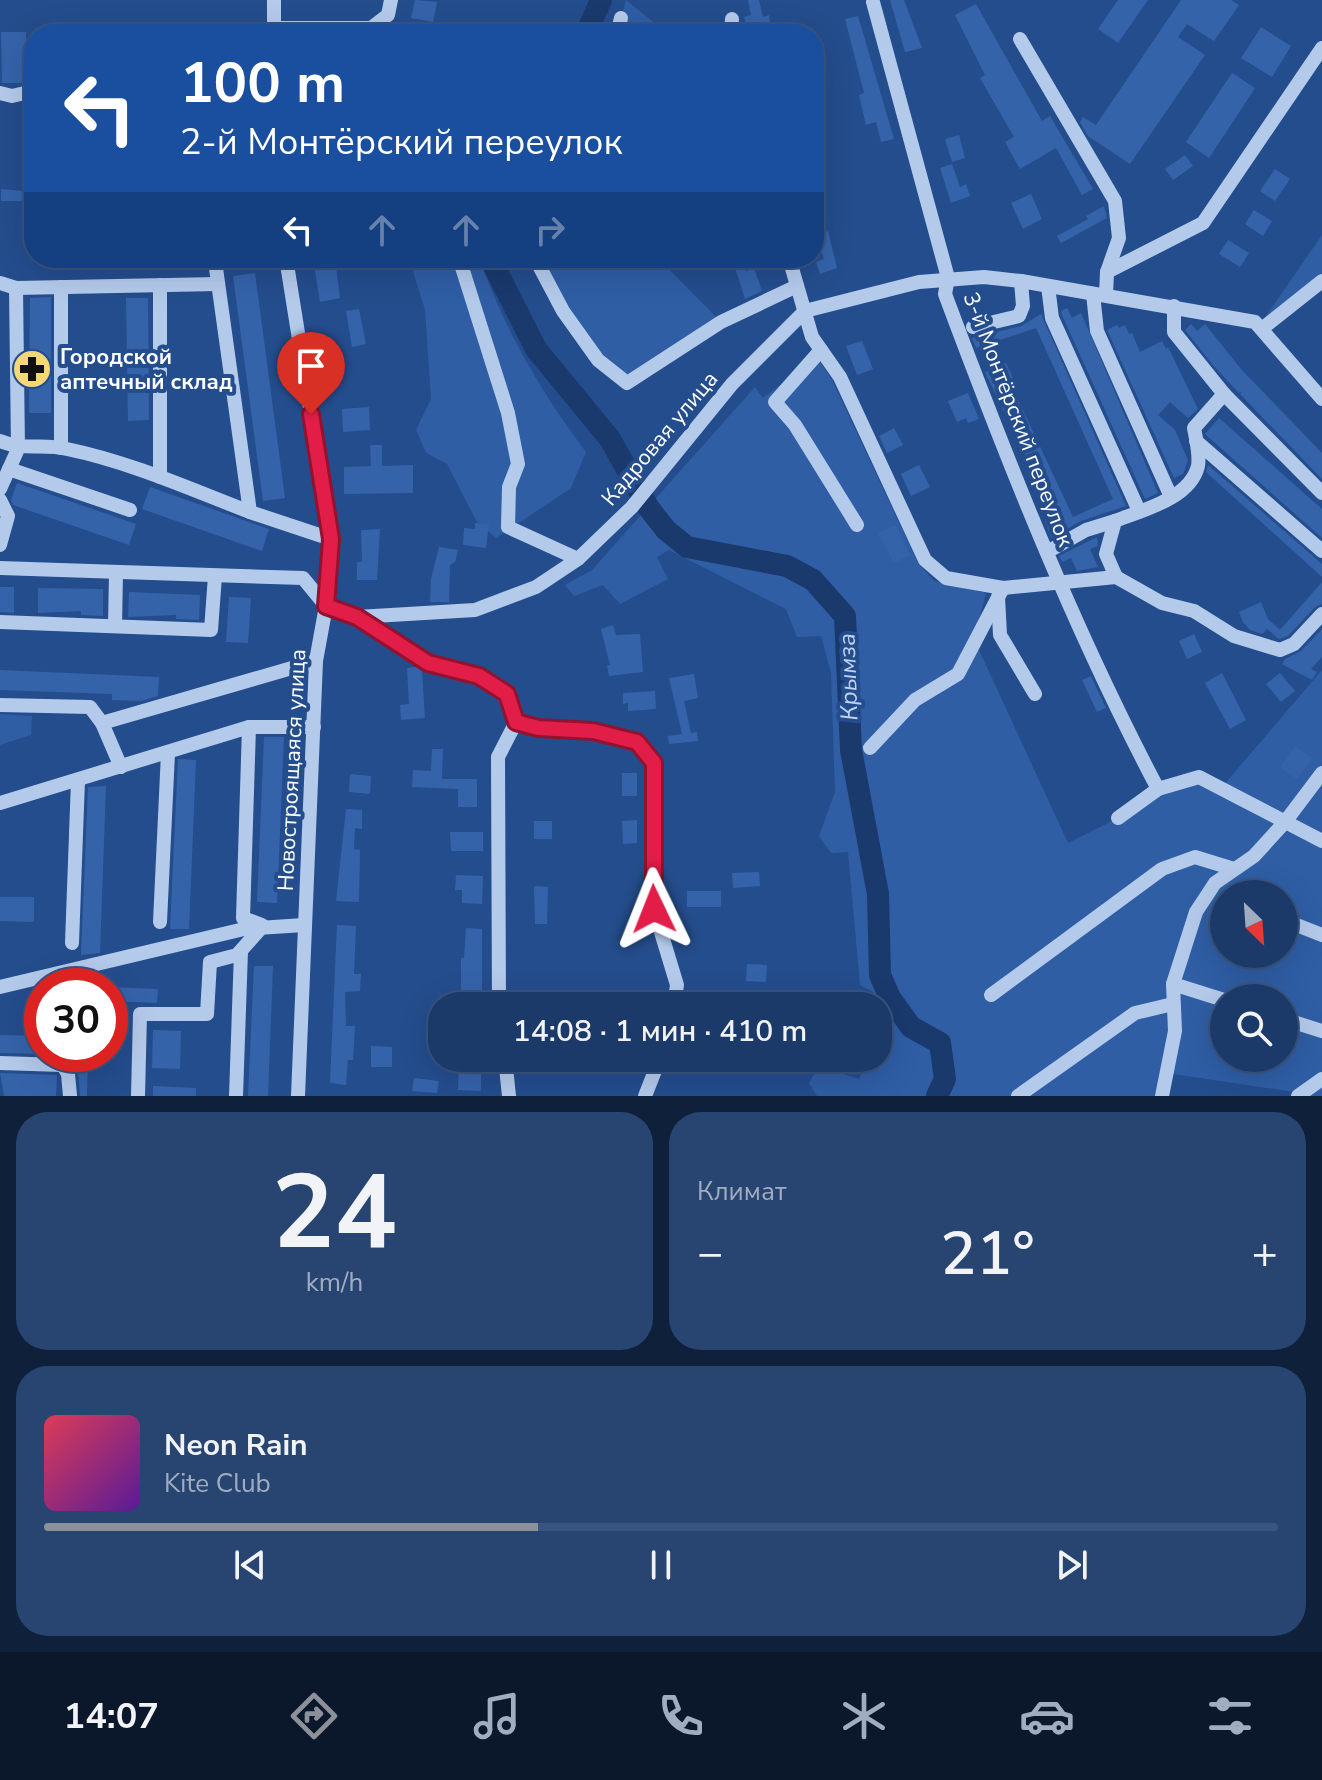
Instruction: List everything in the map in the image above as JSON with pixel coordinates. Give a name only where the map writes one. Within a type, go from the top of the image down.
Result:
[{"type":"street","points":[[274,0],[274,24]]},
{"type":"street","points":[[376,24],[388,15],[391,0]]},
{"type":"street","name":"3-й Монтёрский переулок","points":[[873,2],[948,278],[945,294],[1014,480],[1123,723],[1158,789]]},
{"type":"street","points":[[620,24],[621,18]]},
{"type":"street","points":[[1020,39],[1115,201],[1119,238],[1099,294],[1097,331],[1171,497]]},
{"type":"street","points":[[1107,272],[1203,223],[1322,48]]},
{"type":"street","points":[[0,93],[24,92]]},
{"type":"street","points":[[216,268],[250,512]]},
{"type":"street","name":"Новостроящаяся улица","points":[[288,268],[331,539],[326,606],[316,661],[298,1096]]},
{"type":"street","points":[[462,268],[508,413],[518,464],[509,487],[508,527],[578,559]]},
{"type":"street","points":[[540,268],[563,311],[598,360],[627,383],[721,322],[797,286]]},
{"type":"street","points":[[792,268],[812,337],[840,377],[925,560],[946,578],[1000,592],[1116,577],[1162,603],[1194,611],[1234,636],[1280,650],[1294,644],[1322,614]]},
{"type":"street","points":[[805,311],[948,278],[1021,281],[1255,322],[1319,390]]},
{"type":"street","points":[[973,327],[1019,316],[1023,306],[1021,281]]},
{"type":"street","points":[[1263,328],[1322,281]]},
{"type":"street","points":[[0,283],[16,288],[218,284]]},
{"type":"street","points":[[160,285],[160,477]]},
{"type":"street","points":[[1048,286],[1052,318],[1139,511]]},
{"type":"street","points":[[61,287],[61,448]]},
{"type":"street","points":[[0,489],[18,449],[16,288]]},
{"type":"street","points":[[1174,306],[1174,332],[1224,394],[1322,493]]},
{"type":"street","name":"Кадровая улица","points":[[1,565],[116,573],[303,578],[326,606],[357,617],[475,610],[536,587],[578,559],[632,507],[732,384],[805,311]]},
{"type":"street","points":[[821,350],[775,402],[795,425],[857,525]]},
{"type":"street","points":[[1047,552],[1086,530],[1171,497],[1193,479],[1199,463],[1194,428],[1224,394]]},
{"type":"street","points":[[0,441],[18,449],[61,448],[160,477],[331,539]]},
{"type":"street","points":[[1196,441],[1322,551]]},
{"type":"street","points":[[9,469],[130,510]]},
{"type":"street","points":[[0,500],[4,514],[0,545]]},
{"type":"street","points":[[1115,521],[1106,554],[1116,577]]},
{"type":"street","points":[[115,626],[116,573]]},
{"type":"street","points":[[0,622],[211,630],[215,576]]},
{"type":"street","points":[[1000,592],[1000,635],[1035,694]]},
{"type":"street","points":[[870,748],[915,700],[958,674],[1000,592]]},
{"type":"street","points":[[357,617],[428,663],[479,676],[507,694],[516,722],[498,757],[499,992]]},
{"type":"street","points":[[102,723],[316,661]]},
{"type":"street","points":[[0,705],[90,707],[102,723],[121,767]]},
{"type":"street","points":[[516,722],[538,728],[593,731],[637,742],[654,763],[654,909],[677,985],[676,992]]},
{"type":"street","points":[[249,727],[243,918],[265,928]]},
{"type":"street","points":[[0,803],[249,727],[314,727]]},
{"type":"street","points":[[160,922],[168,753]]},
{"type":"street","points":[[1226,880],[1234,869],[1254,856],[1285,822],[1322,773]]},
{"type":"street","points":[[1118,818],[1158,789],[1199,777],[1322,841]]},
{"type":"street","points":[[72,943],[78,780]]},
{"type":"street","points":[[991,995],[1162,869],[1195,857],[1234,869]]},
{"type":"street","points":[[1162,1096],[1175,1031],[1173,984],[1196,912],[1210,899]]},
{"type":"street","points":[[85,968],[160,948],[265,928],[304,925]]},
{"type":"street","points":[[1298,926],[1322,935]]},
{"type":"street","points":[[138,1096],[140,1014],[207,1014],[210,962],[241,951],[265,928]]},
{"type":"street","points":[[236,1096],[241,951]]},
{"type":"street","points":[[0,987],[24,984]]},
{"type":"street","points":[[1173,984],[1210,996]]},
{"type":"street","points":[[1018,1096],[1135,1013],[1173,1004]]},
{"type":"street","points":[[1298,1023],[1322,1031]]},
{"type":"street","points":[[0,1063],[24,1062]]},
{"type":"street","points":[[67,1072],[70,1096]]},
{"type":"street","points":[[506,1072],[509,1096]]},
{"type":"street","points":[[645,1096],[654,1072]]},
{"type":"street","points":[[1298,1096],[1322,1079]]},
{"type":"shaded area","points":[[626,0],[656,24],[620,24]]},
{"type":"shaded area","points":[[1322,235],[1322,282],[1273,321],[1266,316]]},
{"type":"shaded area","points":[[412,268],[483,268],[525,359],[586,452],[571,488],[496,538],[477,522],[447,464],[426,453],[416,430],[431,399],[425,310]]},
{"type":"shaded area","points":[[541,268],[668,268],[721,322],[627,383],[598,360]]},
{"type":"shaded area","points":[[817,357],[833,382],[918,563],[934,581],[986,593],[974,639],[1068,843],[1118,818],[1158,789],[1199,777],[1222,787],[1322,670],[1322,1096],[1298,1096],[1301,1093],[1167,1073],[1162,1096],[817,1096],[809,1083],[815,1072],[837,1072],[859,1079],[862,1072],[892,1072],[892,992],[873,992],[860,985],[848,852],[831,853],[819,836],[835,792],[831,673],[821,636],[797,637],[786,609],[669,550],[657,557],[668,579],[620,604],[603,585],[574,596],[565,585],[592,570],[755,387],[763,398]]},
{"type":"shaded area","points":[[0,714],[32,716],[31,735],[0,745]]},
{"type":"building","points":[[415,0],[437,2],[433,22],[411,18]]},
{"type":"building","points":[[748,0],[759,0],[763,17],[769,15],[770,24],[746,24],[744,17],[751,15]]},
{"type":"building","points":[[890,0],[904,0],[922,48],[905,52]]},
{"type":"building","points":[[1118,0],[1148,0],[1118,43],[1098,29]]},
{"type":"building","points":[[1181,0],[1231,0],[1239,5],[1214,41],[1187,24],[1178,37],[1205,55],[1130,164],[1088,136],[1080,122],[1083,117],[1096,125]]},
{"type":"building","points":[[976,4],[1042,121],[1050,116],[1093,189],[1082,195],[1056,148],[1020,169],[1005,142],[1014,137],[980,78],[985,75],[955,15]]},
{"type":"building","points":[[858,16],[894,139],[881,142],[876,122],[866,125],[859,95],[864,93],[845,19]]},
{"type":"building","points":[[1261,27],[1291,46],[1272,77],[1241,58]]},
{"type":"building","points":[[1,32],[24,32],[24,82],[2,83]]},
{"type":"building","points":[[1232,73],[1255,88],[1209,158],[1186,142]]},
{"type":"building","points":[[959,135],[965,158],[952,162],[945,139]]},
{"type":"building","points":[[1185,155],[1193,166],[1173,180],[1165,169]]},
{"type":"building","points":[[952,164],[960,187],[966,184],[970,196],[951,203],[940,168]]},
{"type":"building","points":[[1275,169],[1290,179],[1275,201],[1260,191]]},
{"type":"building","points":[[1,189],[24,191],[24,201],[1,201]]},
{"type":"building","points":[[1031,194],[1042,219],[1023,229],[1011,203]]},
{"type":"building","points":[[1104,206],[1107,218],[1061,243],[1057,236]]},
{"type":"building","points":[[1254,210],[1272,221],[1263,236],[1245,224]]},
{"type":"building","points":[[828,231],[837,268],[820,274],[818,268],[824,268],[824,233]]},
{"type":"building","points":[[1228,240],[1249,253],[1240,267],[1219,254]]},
{"type":"building","points":[[315,268],[336,268],[340,298],[320,302]]},
{"type":"building","points":[[735,268],[745,268],[746,271],[754,268],[762,291],[745,299]]},
{"type":"building","points":[[255,273],[285,498],[263,501],[233,276]]},
{"type":"building","points":[[51,297],[51,413],[29,413],[30,298]]},
{"type":"building","points":[[126,298],[148,298],[149,420],[128,421]]},
{"type":"building","points":[[1067,308],[1072,318],[1081,313],[1158,493],[1145,499],[1062,315],[1061,311]]},
{"type":"building","points":[[359,309],[366,344],[352,347],[346,311]]},
{"type":"building","points":[[1041,314],[1126,506],[1081,521],[1051,538],[1045,521],[1055,517],[985,372],[1006,363],[1018,389],[1014,391],[1073,517],[1113,499],[1036,328],[976,348],[972,338],[1021,326]]},
{"type":"building","points":[[1191,324],[1197,331],[1205,324],[1241,369],[1322,453],[1322,479],[1240,394],[1243,391],[1239,393],[1213,365],[1185,330]]},
{"type":"building","points":[[1117,325],[1119,328],[1125,325],[1129,334],[1132,333],[1140,352],[1162,341],[1166,349],[1168,347],[1198,409],[1188,418],[1170,402],[1158,415],[1175,430],[1188,460],[1183,474],[1174,478],[1107,330]]},
{"type":"building","points":[[862,341],[873,369],[857,375],[846,346]]},
{"type":"building","points":[[968,393],[979,419],[968,423],[966,418],[957,422],[948,401]]},
{"type":"building","points":[[369,407],[370,430],[343,432],[342,409]]},
{"type":"building","points":[[1219,418],[1322,509],[1322,538],[1205,434]]},
{"type":"building","points":[[894,428],[903,445],[887,453],[879,436]]},
{"type":"building","points":[[370,445],[382,445],[382,466],[413,465],[413,493],[344,494],[344,467],[371,466]]},
{"type":"building","points":[[919,465],[930,487],[911,496],[901,474]]},
{"type":"building","points":[[1208,465],[1322,564],[1322,577],[1206,472]]},
{"type":"building","points":[[17,483],[136,524],[129,545],[13,505],[11,500]]},
{"type":"building","points":[[150,487],[269,529],[262,551],[142,509]]},
{"type":"building","points":[[475,523],[489,524],[486,548],[463,545],[464,528],[475,529]]},
{"type":"building","points":[[895,525],[910,555],[894,563],[878,533]]},
{"type":"building","points":[[380,529],[377,580],[357,580],[357,562],[362,562],[361,530]]},
{"type":"building","points":[[1097,537],[1098,546],[1090,549],[1098,567],[1077,571],[1071,558],[1062,562],[1059,556]]},
{"type":"building","points":[[439,547],[458,550],[455,562],[450,565],[449,602],[430,602],[431,579]]},
{"type":"building","points":[[1322,582],[1322,604],[1315,607],[1288,636],[1279,639],[1267,629],[1262,634],[1250,630],[1243,622],[1239,612],[1261,602],[1268,619],[1280,630]]},
{"type":"building","points":[[0,587],[14,587],[14,613],[0,612]]},
{"type":"building","points":[[38,588],[103,589],[103,616],[81,615],[81,611],[38,613]]},
{"type":"building","points":[[129,592],[200,595],[199,620],[176,619],[176,615],[128,617]]},
{"type":"building","points":[[229,597],[251,598],[248,643],[226,642]]},
{"type":"building","points":[[613,625],[616,635],[640,634],[643,672],[609,676],[607,665],[610,665],[601,629]]},
{"type":"building","points":[[1322,629],[1322,657],[1311,669],[1317,672],[1312,680],[1282,664],[1285,659],[1301,651]]},
{"type":"building","points":[[1194,634],[1202,652],[1187,659],[1179,641]]},
{"type":"building","points":[[416,667],[422,671],[425,718],[401,720],[400,705],[409,704],[407,668]]},
{"type":"building","points":[[0,670],[159,677],[158,696],[141,701],[112,700],[112,694],[0,690]]},
{"type":"building","points":[[1222,673],[1246,720],[1230,729],[1205,683]]},
{"type":"building","points":[[1280,673],[1295,691],[1281,702],[1266,684]]},
{"type":"building","points":[[694,674],[698,698],[684,701],[691,733],[697,732],[698,741],[669,744],[668,736],[682,734],[669,678]]},
{"type":"building","points":[[1091,676],[1106,708],[1097,712],[1082,680]]},
{"type":"building","points":[[655,691],[656,709],[628,711],[628,703],[623,704],[623,693]]},
{"type":"building","points":[[264,737],[284,737],[277,903],[257,902]]},
{"type":"building","points":[[1295,746],[1312,758],[1297,779],[1280,767]]},
{"type":"building","points":[[432,749],[443,749],[442,779],[477,779],[477,807],[458,807],[458,789],[412,787],[413,770],[431,771]]},
{"type":"building","points":[[178,759],[196,760],[189,929],[170,929]]},
{"type":"building","points":[[622,773],[637,773],[637,796],[622,796]]},
{"type":"building","points":[[350,774],[371,776],[370,794],[349,792]]},
{"type":"building","points":[[106,786],[100,953],[81,955],[88,787]]},
{"type":"building","points":[[346,809],[362,810],[362,829],[355,828],[354,849],[360,850],[359,902],[336,901]]},
{"type":"building","points":[[637,820],[637,843],[623,844],[622,821]]},
{"type":"building","points":[[534,821],[552,821],[552,839],[534,839]]},
{"type":"building","points":[[450,832],[483,832],[483,851],[451,851]]},
{"type":"building","points":[[759,872],[760,886],[733,888],[732,873]]},
{"type":"building","points":[[456,875],[483,876],[482,904],[462,903],[462,890],[455,890]]},
{"type":"building","points":[[534,886],[548,887],[547,924],[535,924]]},
{"type":"building","points":[[687,891],[721,891],[721,907],[687,907]]},
{"type":"building","points":[[0,897],[34,897],[34,922],[0,921]]},
{"type":"building","points":[[337,925],[356,926],[354,974],[361,974],[360,991],[345,992],[346,1026],[355,1026],[353,1060],[348,1060],[346,1085],[330,1083]]},
{"type":"building","points":[[466,928],[482,929],[482,992],[461,992],[461,958],[464,958]]},
{"type":"building","points":[[747,964],[767,965],[766,982],[746,981]]},
{"type":"building","points":[[254,966],[273,966],[268,1096],[248,1096]]},
{"type":"building","points":[[128,988],[158,989],[157,1003],[128,1002]]},
{"type":"building","points":[[153,1030],[181,1031],[180,1069],[152,1068]]},
{"type":"building","points":[[0,1035],[24,1036],[24,1054],[0,1053]]},
{"type":"building","points":[[371,1046],[392,1047],[392,1067],[371,1067]]},
{"type":"building","points":[[78,1072],[88,1072],[87,1096],[80,1096]]},
{"type":"building","points":[[459,1072],[481,1072],[481,1091],[458,1090]]},
{"type":"building","points":[[0,1073],[57,1075],[56,1096],[4,1096]]},
{"type":"building","points":[[414,1078],[439,1081],[437,1093],[412,1091]]},
{"type":"building","points":[[153,1086],[196,1088],[196,1096],[153,1096]]},
{"type":"waterway","name":"Крымза","points":[[590,24],[601,0]]},
{"type":"waterway","name":"Крымза","points":[[495,268],[536,349],[610,439],[648,507],[666,530],[687,547],[787,566],[813,580],[845,616],[851,750],[878,894],[880,975],[890,998],[911,1027],[940,1043],[945,1079],[937,1096]]},
{"type":"place","name":"Городской аптечный склад","points":[[32,369]]},
{"type":"route","points":[[311,414],[331,539],[326,606],[357,617],[428,663],[479,676],[507,694],[516,722],[538,728],[593,731],[637,742],[654,763],[651,836],[654,909]]}]
